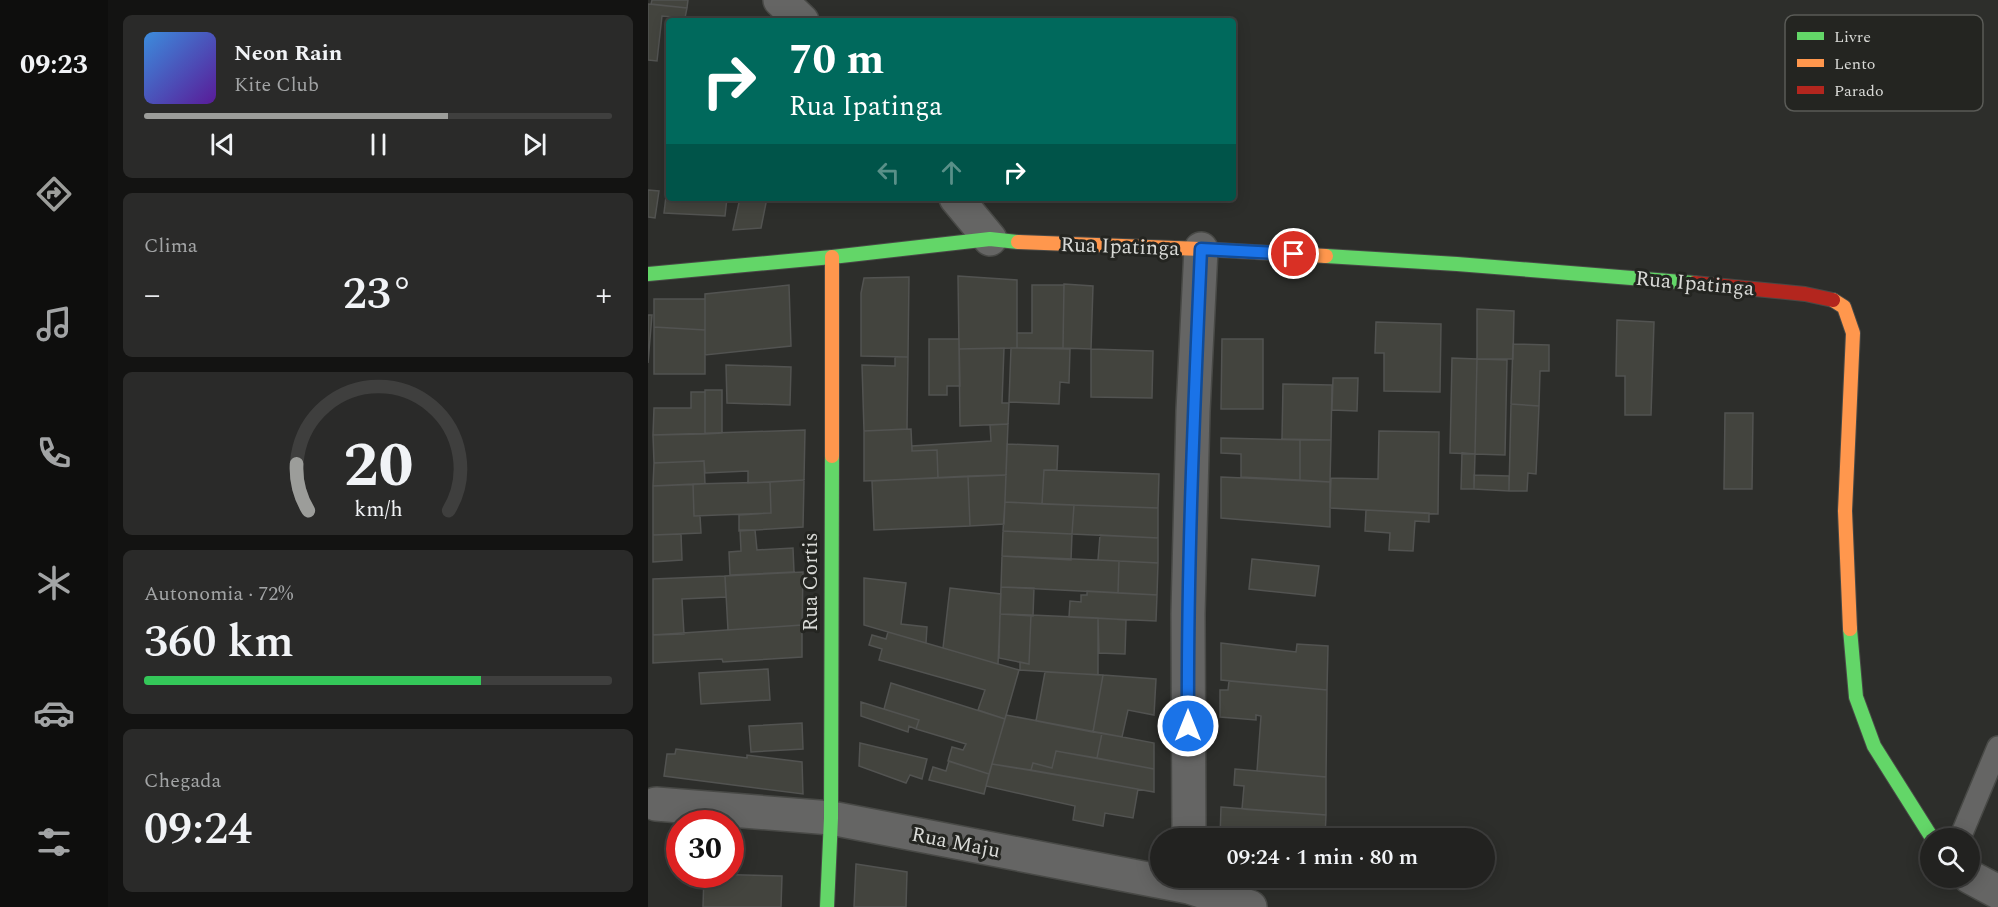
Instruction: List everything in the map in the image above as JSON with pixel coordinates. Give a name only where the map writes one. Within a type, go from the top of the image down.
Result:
[{"type":"street","points":[[780,0],[799,18]]},
{"type":"street","points":[[958,201],[990,239]]},
{"type":"street","name":"Rua Ipatinga","points":[[648,274],[832,257],[990,239],[1039,244],[1201,249],[1457,264],[1708,284],[1832,299],[1844,307],[1852,333],[1845,511],[1849,619],[1856,697],[1874,746],[1926,828]]},
{"type":"street","points":[[1189,828],[1188,614],[1193,411],[1201,249]]},
{"type":"street","name":"Rua Cortis","points":[[827,907],[831,818],[832,257]]},
{"type":"street","name":"Rua Maju","points":[[656,804],[831,818],[1189,890],[1250,907]]},
{"type":"street","points":[[1980,882],[1998,892]]},
{"type":"lane","points":[[1964,828],[1998,747]]},
{"type":"building","points":[[652,0],[688,0],[687,8],[651,4]]},
{"type":"building","points":[[648,4],[687,8],[685,18],[662,16],[657,61],[648,60]]},
{"type":"building","points":[[648,190],[659,191],[655,218],[648,217]]},
{"type":"building","points":[[666,196],[666,201],[727,201],[725,216],[664,213]]},
{"type":"building","points":[[739,201],[766,201],[761,228],[733,230]]},
{"type":"building","points":[[958,276],[1017,280],[1017,348],[959,349]]},
{"type":"building","points":[[909,277],[908,357],[861,356],[861,293],[864,278]]},
{"type":"building","points":[[1064,284],[1093,286],[1091,349],[1063,348]]},
{"type":"building","points":[[789,285],[791,346],[705,355],[705,294]]},
{"type":"building","points":[[1032,285],[1064,285],[1063,348],[1017,348],[1017,333],[1032,333]]},
{"type":"building","points":[[654,299],[705,299],[705,330],[654,327]]},
{"type":"building","points":[[1477,309],[1514,311],[1513,359],[1477,359]]},
{"type":"building","points":[[648,315],[652,315],[648,363]]},
{"type":"building","points":[[1617,320],[1654,322],[1651,415],[1625,415],[1625,376],[1616,376]]},
{"type":"building","points":[[1376,322],[1441,324],[1440,392],[1384,391],[1384,353],[1375,353]]},
{"type":"building","points":[[654,327],[705,330],[705,374],[654,374]]},
{"type":"building","points":[[929,339],[959,339],[960,386],[947,386],[947,395],[929,395]]},
{"type":"building","points":[[1222,339],[1263,339],[1263,409],[1221,409]]},
{"type":"building","points":[[1513,344],[1549,345],[1549,371],[1540,371],[1539,406],[1511,404]]},
{"type":"building","points":[[1004,348],[1002,403],[1009,403],[1008,424],[960,426],[959,349]]},
{"type":"building","points":[[1011,348],[1070,349],[1069,383],[1060,382],[1059,404],[1009,402]]},
{"type":"building","points":[[1091,349],[1153,351],[1152,398],[1091,397]]},
{"type":"building","points":[[895,357],[908,357],[907,429],[864,431],[862,365],[895,366]]},
{"type":"building","points":[[1452,358],[1477,359],[1475,454],[1450,453]]},
{"type":"building","points":[[1477,359],[1507,360],[1505,455],[1475,454]]},
{"type":"building","points":[[726,365],[791,367],[790,405],[727,403]]},
{"type":"building","points":[[1333,378],[1358,378],[1357,411],[1332,410]]},
{"type":"building","points":[[1283,384],[1332,385],[1331,440],[1282,439]]},
{"type":"building","points":[[705,390],[722,390],[722,433],[705,434]]},
{"type":"building","points":[[691,392],[705,392],[705,434],[653,435],[654,408],[691,408]]},
{"type":"building","points":[[1511,404],[1539,406],[1536,474],[1528,473],[1527,491],[1509,491]]},
{"type":"building","points":[[1725,413],[1753,413],[1752,489],[1724,489]]},
{"type":"building","points":[[1008,424],[1006,475],[938,478],[937,450],[912,451],[912,446],[991,441],[990,425]]},
{"type":"building","points":[[911,429],[912,451],[937,450],[938,478],[864,481],[864,431]]},
{"type":"building","points":[[805,430],[804,480],[748,483],[748,471],[705,473],[704,461],[654,463],[653,435]]},
{"type":"building","points":[[1379,431],[1439,432],[1438,514],[1330,508],[1331,478],[1378,479]]},
{"type":"building","points":[[1221,438],[1300,440],[1300,480],[1241,477],[1241,454],[1221,453]]},
{"type":"building","points":[[1300,440],[1331,440],[1330,482],[1300,480]]},
{"type":"building","points":[[1007,444],[1058,446],[1057,470],[1044,470],[1042,504],[1005,502]]},
{"type":"building","points":[[1462,453],[1475,454],[1474,489],[1461,489]]},
{"type":"building","points":[[704,461],[705,484],[653,486],[654,463]]},
{"type":"building","points":[[1044,470],[1159,474],[1158,508],[1042,504]]},
{"type":"building","points":[[1006,475],[1004,524],[970,526],[968,476]]},
{"type":"building","points":[[1474,475],[1509,476],[1509,491],[1474,489]]},
{"type":"building","points":[[968,476],[970,526],[874,530],[872,481]]},
{"type":"building","points":[[1221,477],[1330,482],[1330,527],[1221,518]]},
{"type":"building","points":[[804,480],[803,527],[739,531],[739,515],[771,513],[770,482]]},
{"type":"building","points":[[770,482],[771,513],[694,516],[693,484]]},
{"type":"building","points":[[693,484],[694,516],[700,516],[701,533],[653,535],[653,486]]},
{"type":"building","points":[[1005,502],[1074,505],[1072,534],[1003,531]]},
{"type":"building","points":[[1074,505],[1158,508],[1158,538],[1072,534]]},
{"type":"building","points":[[1366,510],[1429,513],[1429,522],[1415,521],[1413,551],[1389,550],[1390,533],[1365,531]]},
{"type":"building","points":[[740,530],[755,530],[757,550],[793,548],[794,572],[730,575],[729,552],[741,551]]},
{"type":"building","points":[[1003,531],[1072,534],[1071,560],[1002,556]]},
{"type":"building","points":[[681,534],[682,560],[653,562],[653,535]]},
{"type":"building","points":[[1100,535],[1158,538],[1158,563],[1098,560]]},
{"type":"building","points":[[1002,556],[1119,561],[1118,593],[1001,587]]},
{"type":"building","points":[[1252,559],[1319,566],[1315,596],[1249,589]]},
{"type":"building","points":[[1119,561],[1158,563],[1157,595],[1118,593]]},
{"type":"building","points":[[803,572],[802,625],[728,630],[725,576]]},
{"type":"building","points":[[725,576],[726,597],[682,599],[684,634],[653,635],[653,579]]},
{"type":"building","points":[[864,578],[906,583],[901,624],[927,627],[926,643],[864,625]]},
{"type":"building","points":[[1001,587],[1034,588],[1033,616],[1000,614]]},
{"type":"building","points":[[950,588],[1001,594],[998,664],[943,648]]},
{"type":"building","points":[[1087,591],[1157,595],[1156,621],[1069,617],[1070,601],[1081,602],[1081,595],[1087,595]]},
{"type":"building","points":[[1000,614],[1031,615],[1029,664],[999,658]]},
{"type":"building","points":[[1031,615],[1098,618],[1098,675],[1020,670],[1020,662],[1029,664]]},
{"type":"building","points":[[1098,618],[1126,620],[1125,654],[1099,653]]},
{"type":"building","points":[[802,625],[802,657],[723,662],[722,659],[653,663],[653,635]]},
{"type":"building","points":[[888,632],[1019,670],[1005,719],[978,710],[985,690],[879,660],[882,649],[869,645],[872,635],[886,639]]},
{"type":"building","points":[[1221,643],[1296,652],[1297,644],[1328,646],[1327,690],[1221,680]]},
{"type":"building","points":[[768,669],[770,700],[701,704],[699,673]]},
{"type":"building","points":[[1045,672],[1103,675],[1093,732],[1036,721]]},
{"type":"building","points":[[1103,675],[1156,679],[1154,715],[1128,710],[1122,737],[1093,732]]},
{"type":"building","points":[[1229,681],[1327,690],[1326,777],[1257,771],[1261,716],[1256,715],[1256,720],[1220,717],[1220,690],[1228,690]]},
{"type":"building","points":[[891,683],[1005,719],[989,774],[948,761],[952,747],[963,750],[966,744],[916,729],[919,720],[884,709]]},
{"type":"building","points":[[861,702],[919,720],[916,729],[909,726],[908,732],[861,716]]},
{"type":"building","points":[[1006,715],[1102,733],[1097,758],[1056,751],[1052,768],[1033,763],[1031,770],[992,764]]},
{"type":"building","points":[[802,723],[803,749],[751,752],[749,726]]},
{"type":"building","points":[[1102,733],[1154,743],[1154,769],[1097,758]]},
{"type":"building","points":[[860,743],[927,759],[922,779],[910,775],[906,783],[859,766]]},
{"type":"building","points":[[676,749],[802,762],[803,794],[664,776],[667,754],[675,754]]},
{"type":"building","points":[[1056,751],[1154,769],[1154,792],[1031,770],[1033,763],[1052,768]]},
{"type":"building","points":[[949,761],[989,774],[984,794],[929,780],[933,767],[946,771]]},
{"type":"building","points":[[992,764],[1138,789],[1133,818],[1105,813],[1103,826],[1073,820],[1075,806],[986,786]]},
{"type":"building","points":[[1235,769],[1326,777],[1326,815],[1242,809],[1244,786],[1234,785]]},
{"type":"building","points":[[1221,807],[1326,815],[1325,828],[1220,828]]},
{"type":"building","points":[[856,864],[907,872],[906,907],[854,907]]},
{"type":"building","points":[[744,875],[782,876],[781,907],[703,907],[704,888],[744,888]]},
{"type":"traffic: fast","points":[[648,274],[832,257],[990,239],[1018,242]]},
{"type":"traffic: fast","points":[[1326,256],[1694,283]]},
{"type":"traffic: fast","points":[[827,907],[831,818],[832,456]]},
{"type":"traffic: fast","points":[[1850,629],[1856,697],[1874,746],[1926,828]]},
{"type":"traffic: slow","points":[[1018,242],[1326,256]]},
{"type":"traffic: slow","points":[[832,257],[832,456]]},
{"type":"traffic: slow","points":[[1833,300],[1844,307],[1853,333],[1845,511],[1850,629]]},
{"type":"traffic: jam","points":[[1694,283],[1805,294],[1833,300]]},
{"type":"route","points":[[1188,726],[1193,411],[1201,249],[1294,254]]}]
